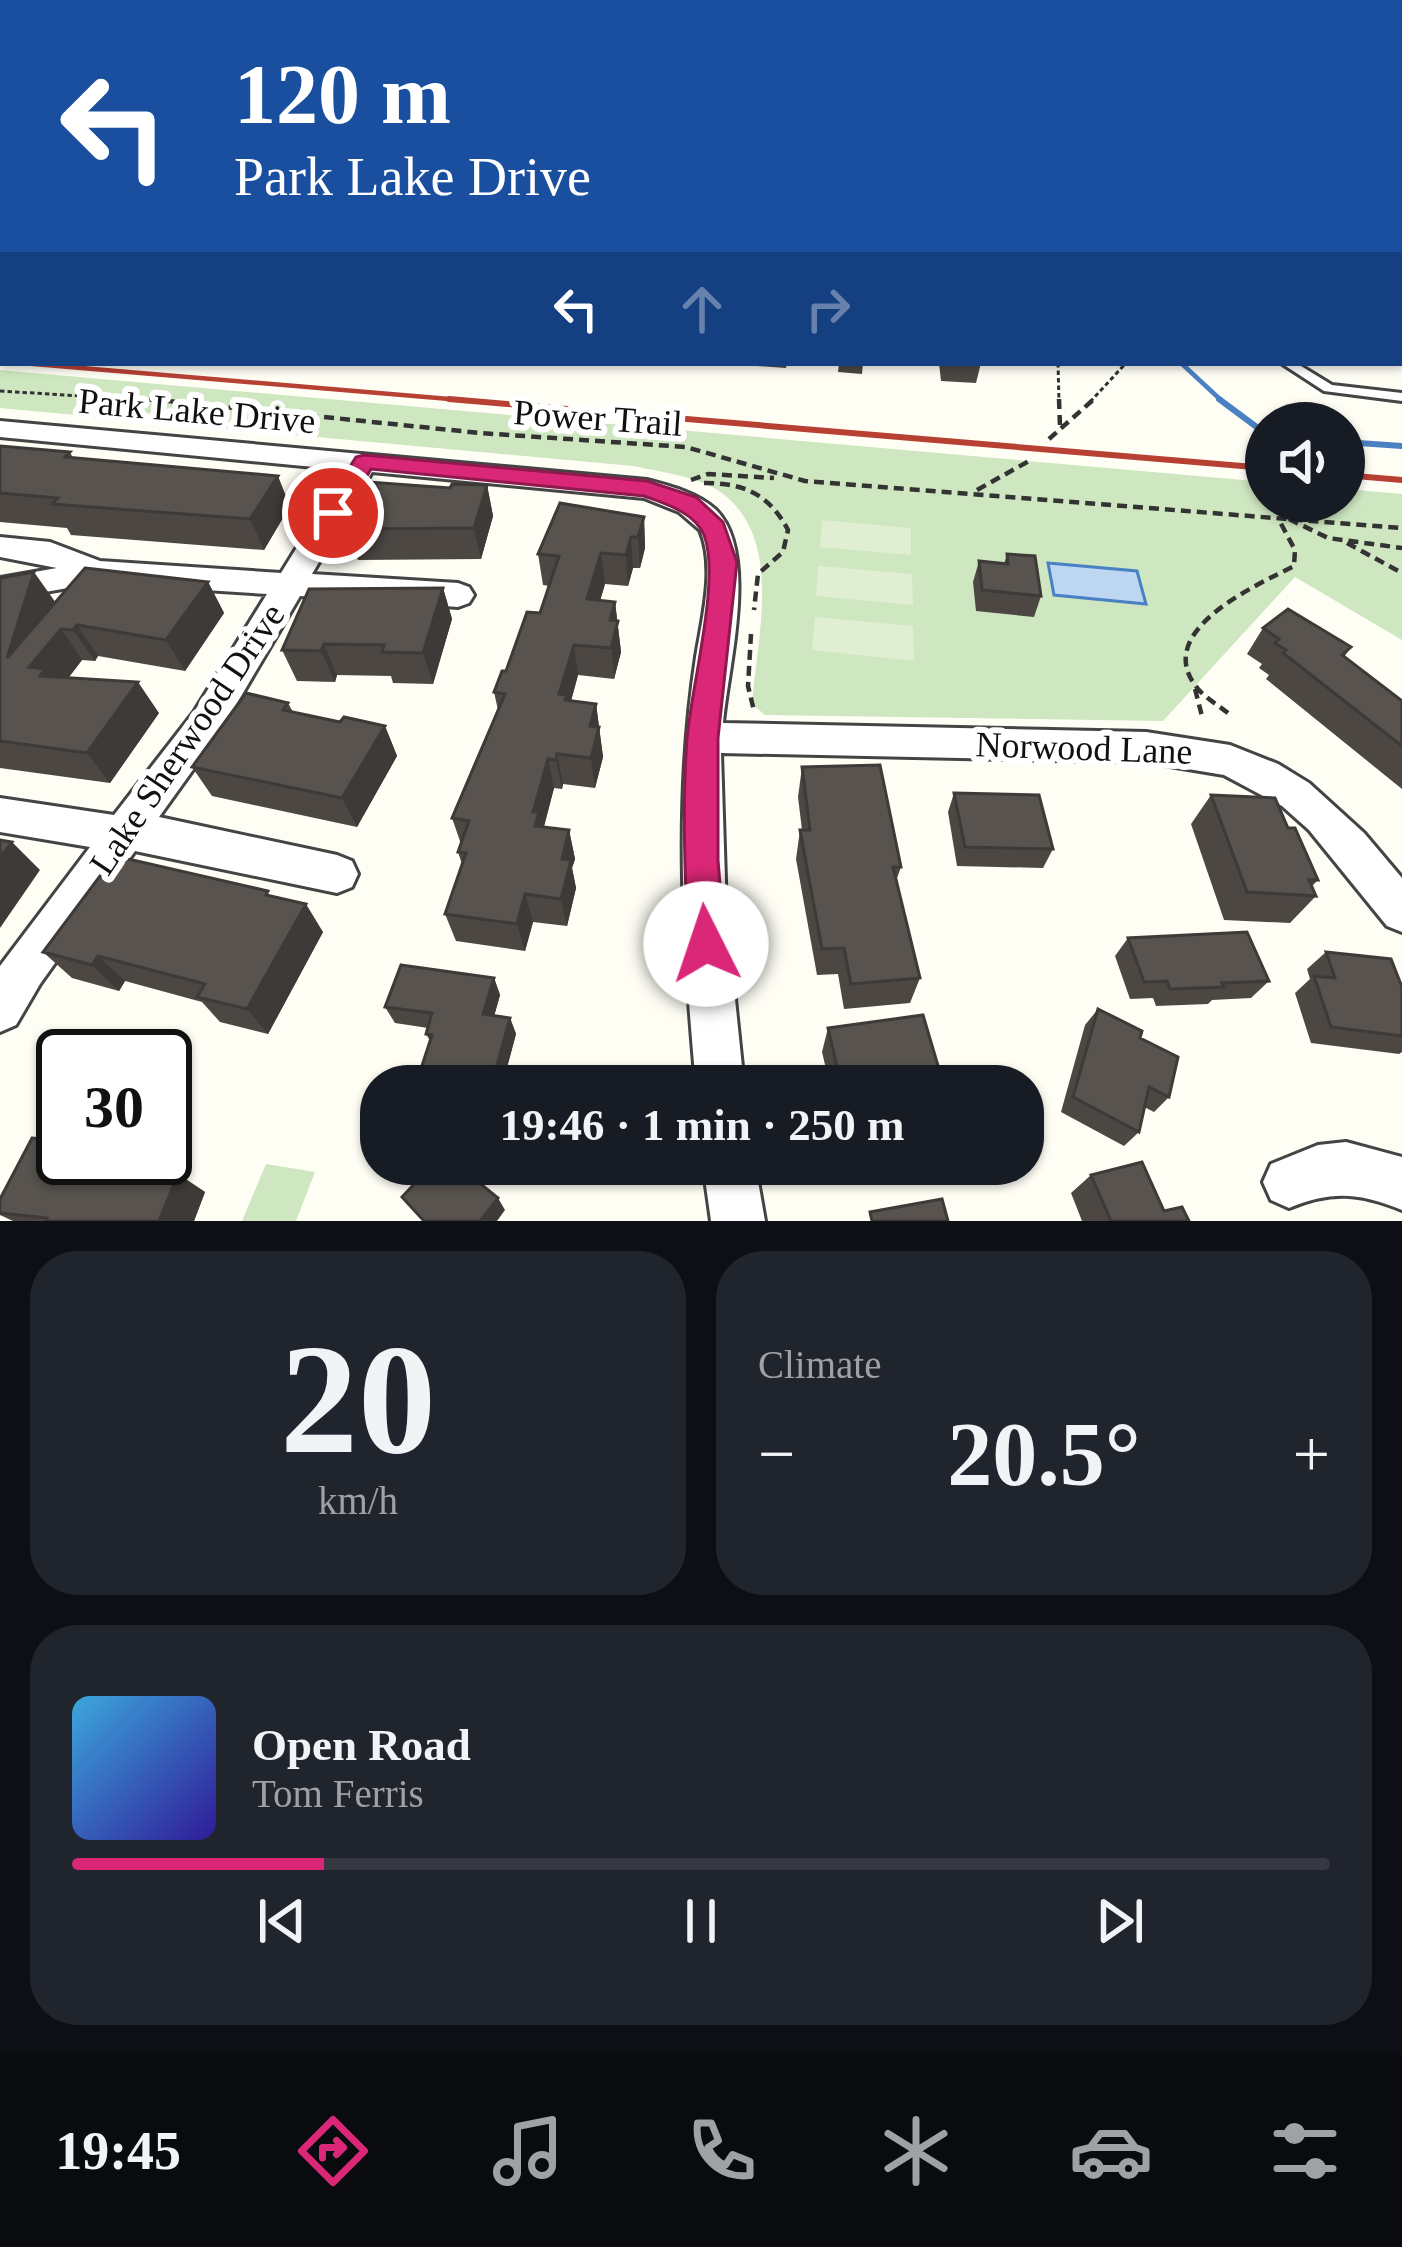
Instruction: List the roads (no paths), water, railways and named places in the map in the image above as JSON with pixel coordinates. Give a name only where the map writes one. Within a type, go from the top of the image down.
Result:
[{"type":"street","name":"Park Lake Drive","points":[[0,429],[647,489],[684,488],[714,527],[724,562],[703,738]]},
{"type":"street","name":"Lake Sherwood Drive","points":[[0,1009],[24,968],[207,722],[364,462]]},
{"type":"street","points":[[0,548],[50,554],[96,572]]},
{"type":"street","points":[[0,589],[96,572],[458,595]]},
{"type":"street","points":[[703,738],[701,860],[718,1065]]},
{"type":"street","name":"Norwood Lane","points":[[703,738],[1146,747],[1214,754],[1284,784],[1319,810],[1359,853],[1402,912]]},
{"type":"street","points":[[0,815],[127,835],[142,831],[337,874]]},
{"type":"street","points":[[1289,1182],[1314,1169],[1346,1166],[1384,1174],[1402,1184]]},
{"type":"street","points":[[732,1185],[738,1221]]},
{"type":"lane","points":[[1292,366],[1329,388],[1402,397]]},
{"type":"water","points":[[1048,563],[1137,571],[1146,604],[1054,595]]},
{"type":"waterway","points":[[1184,366],[1223,402]]},
{"type":"waterway","points":[[1219,399],[1223,402]]},
{"type":"waterway","points":[[1223,402],[1245,418]]},
{"type":"waterway","points":[[1365,443],[1402,446]]},
{"type":"railway","points":[[58,366],[485,402]]},
{"type":"railway","points":[[449,399],[1245,466]]},
{"type":"railway","points":[[1365,477],[1402,480]]}]
